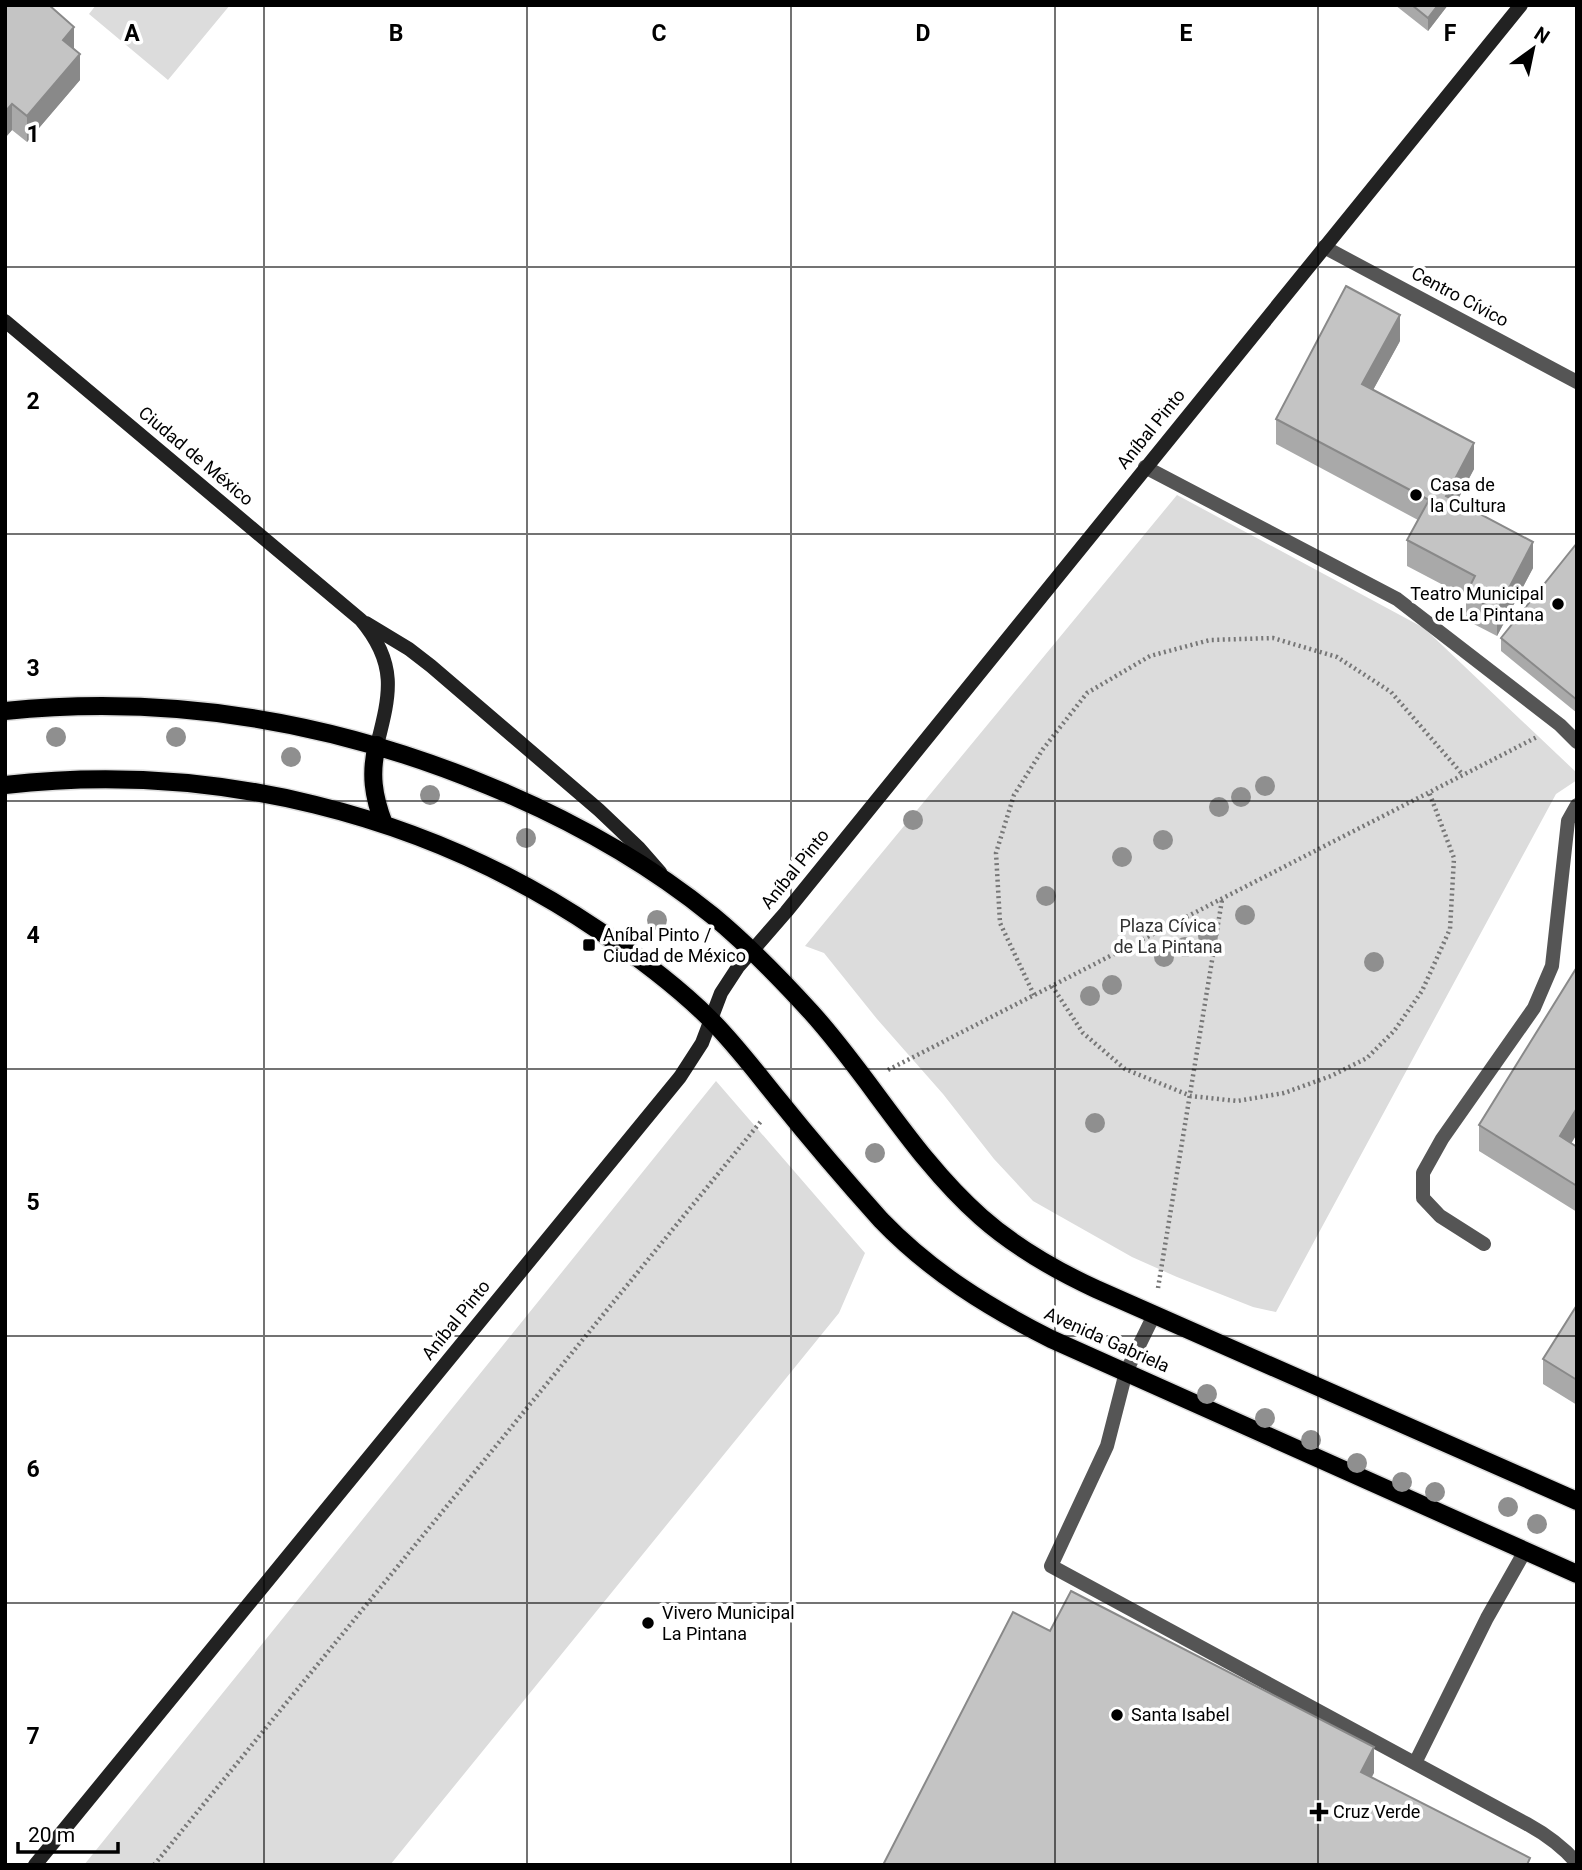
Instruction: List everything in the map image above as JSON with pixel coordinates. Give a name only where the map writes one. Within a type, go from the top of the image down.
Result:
[{"type":"main road","points":[[5,711],[114,705],[180,708],[246,716],[298,725],[377,745],[451,770],[525,801],[623,853],[712,916],[752,950],[827,1030],[940,1175],[982,1218],[1009,1239],[1060,1272],[1577,1502]]},
{"type":"main road","points":[[377,745],[372,780],[384,824]]},
{"type":"main road","name":"Avenida Gabriela","points":[[5,785],[93,779],[150,780],[208,785],[308,803],[384,824],[479,861],[525,884],[573,913],[665,978],[734,1045],[901,1241],[972,1296],[1011,1319],[1126,1372],[1577,1574]]},
{"type":"street","name":"Aníbal Pinto","points":[[35,1865],[680,1077],[702,1043],[721,993],[752,950],[786,912],[1521,5]]},
{"type":"street","name":"Centro Cívico","points":[[1324,247],[1577,382]]},
{"type":"street","name":"Ciudad de México","points":[[5,321],[361,620],[409,649],[431,666],[578,792],[639,848],[669,884]]},
{"type":"street","points":[[1145,467],[1397,599],[1560,725],[1577,742]]},
{"type":"street","name":"Ciudad de México","points":[[361,620],[377,641],[387,664],[387,706],[377,745]]},
{"type":"street","points":[[1484,1244],[1440,1216],[1423,1198],[1423,1173],[1442,1139],[1534,1008],[1552,966],[1568,821],[1577,805]]},
{"type":"street","points":[[1154,1315],[1126,1372],[1107,1446],[1051,1566],[1547,1835],[1577,1863]]},
{"type":"street","points":[[1415,1763],[1487,1618],[1525,1551]]},
{"type":"path","points":[[1034,995],[1000,923],[996,853],[1014,795],[1043,749],[1087,693],[1150,656],[1210,640],[1273,638],[1336,657],[1391,692],[1463,775]]},
{"type":"path","points":[[867,1080],[1560,725]]},
{"type":"path","points":[[1052,986],[1083,1033],[1125,1069],[1191,1096],[1237,1101],[1284,1093],[1331,1076],[1367,1058],[1394,1031],[1422,990],[1450,929],[1454,858],[1429,792]]},
{"type":"path","points":[[1154,1315],[1222,899]]},
{"type":"path","points":[[154,1865],[779,1100]]},
{"type":"green space","points":[[96,5],[230,5],[168,80],[89,14]]},
{"type":"green space","name":"Plaza Cívica de La Pintana","points":[[1177,495],[1424,628],[1577,773],[1577,780],[1556,794],[1276,1312],[1253,1307],[1132,1257],[1033,1201],[994,1159],[824,953],[805,946]]},
{"type":"green space","points":[[716,1081],[865,1253],[839,1313],[390,1865],[84,1865]]},
{"type":"building","points":[[5,5],[49,5],[74,27],[63,40],[80,54],[27,116],[12,104],[5,112]]},
{"type":"building","points":[[1412,5],[1438,5],[1428,18]]},
{"type":"building","name":"Casa de la Cultura","points":[[1346,286],[1400,315],[1362,384],[1474,443],[1446,496],[1533,542],[1497,611],[1466,594],[1475,576],[1407,540],[1429,500],[1276,419]]},
{"type":"building","name":"Teatro Municipal de La Pintana","points":[[1577,543],[1577,700],[1501,638]]},
{"type":"building","points":[[1577,967],[1577,1108],[1560,1136],[1577,1147],[1577,1186],[1479,1125]]},
{"type":"building","points":[[1577,1305],[1577,1380],[1543,1359]]},
{"type":"building","name":"Santa Isabel","points":[[1071,1591],[1374,1747],[1361,1772],[1530,1858],[1527,1865],[883,1865],[1013,1612],[1050,1631]]},
{"type":"place","name":"Casa de la Cultura","points":[[1416,495]]},
{"type":"place","name":"Teatro Municipal de La Pintana","points":[[1558,604]]},
{"type":"place","name":"Aníbal Pinto / Ciudad de México","points":[[589,945]]},
{"type":"place","name":"Vivero Municipal La Pintana","points":[[648,1623]]},
{"type":"place","name":"Santa Isabel","points":[[1117,1715]]},
{"type":"place","name":"Cruz Verde","points":[[1319,1812]]}]
